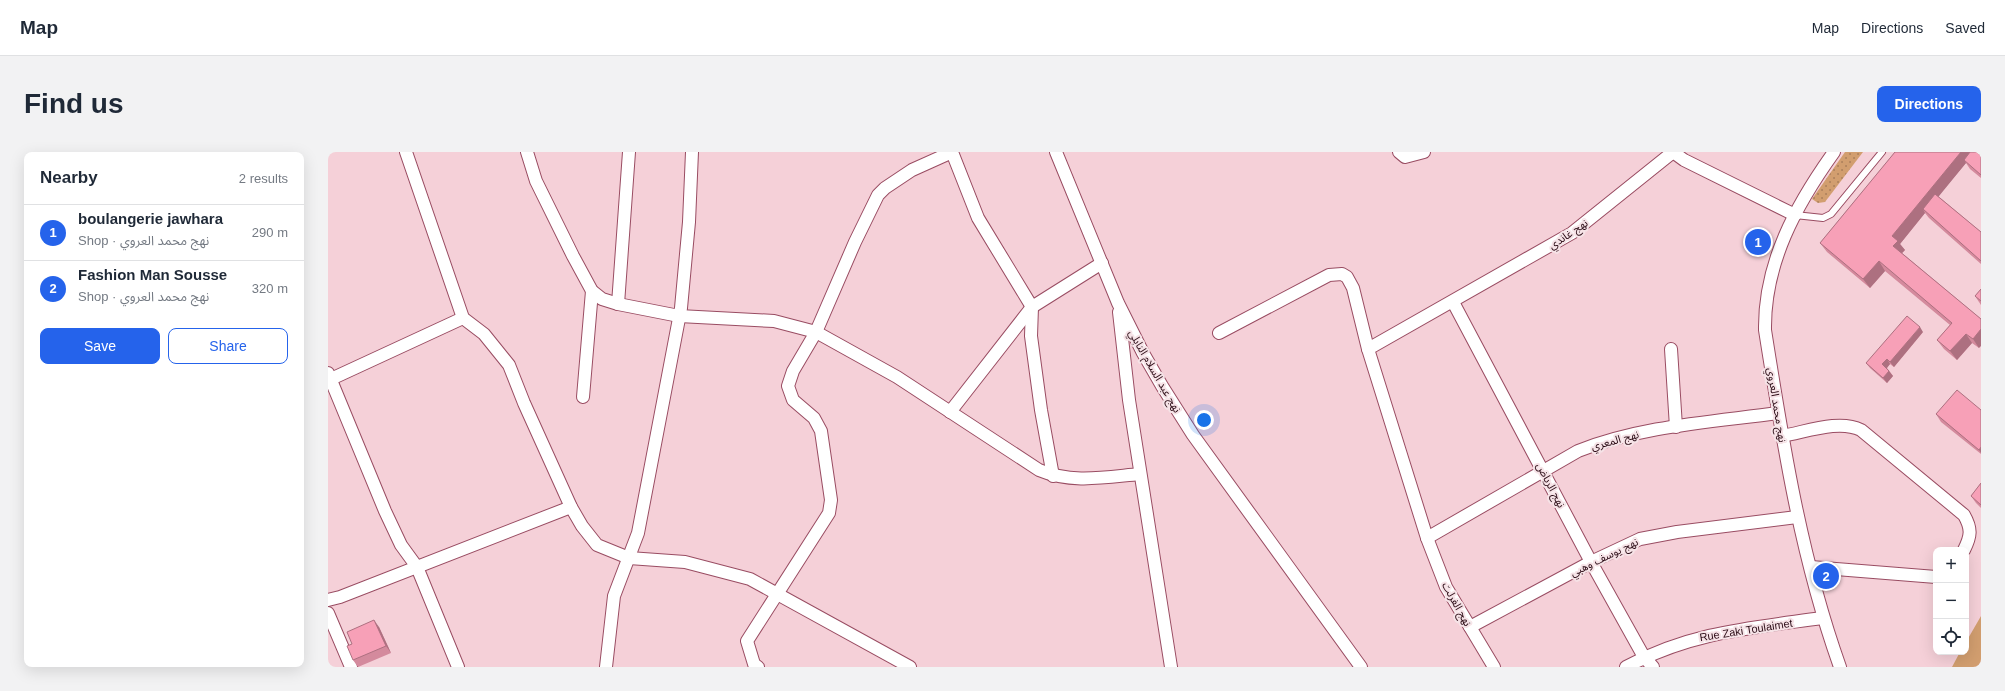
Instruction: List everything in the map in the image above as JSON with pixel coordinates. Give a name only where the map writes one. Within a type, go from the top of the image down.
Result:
[{"type":"street","points":[[406,152],[463,318],[484,334],[509,365],[524,403],[571,507],[582,526],[596,545],[629,558],[686,562],[750,579],[910,667]]},
{"type":"street","points":[[527,152],[536,181],[573,256],[592,291],[602,299],[618,304],[679,316],[774,321],[816,332],[897,377],[1039,470],[1053,476],[1079,479],[1140,474]]},
{"type":"street","points":[[618,304],[630,152]]},
{"type":"street","points":[[606,667],[614,596],[638,533],[679,316],[689,222],[692,152]]},
{"type":"street","points":[[754,666],[746,641],[828,513],[831,500],[821,431],[814,418],[793,400],[788,386],[793,371],[816,332],[855,242],[878,195],[885,188],[912,170],[952,152],[978,218],[1032,307],[1031,336],[1041,410],[1053,476]]},
{"type":"street","name":"نهج عبد السلام النابلي","points":[[1056,152],[1118,303],[1143,353],[1189,429],[1361,667]]},
{"type":"street","points":[[1399,152],[1405,157],[1424,152]]},
{"type":"street","points":[[1673,152],[1684,160],[1795,215]]},
{"type":"street","name":"نهج غاندي","points":[[1368,349],[1572,234],[1673,152]]},
{"type":"street","name":"نهج محمد العروي","points":[[1834,152],[1817,176],[1795,215],[1772,268],[1765,308],[1765,330],[1797,518],[1811,566],[1822,618],[1840,667]]},
{"type":"street","points":[[950,412],[1032,307],[1102,263]]},
{"type":"street","name":"نهج الفرلت","points":[[1219,333],[1323,278],[1338,273],[1347,277],[1353,288],[1368,349],[1427,538],[1446,587],[1494,667]]},
{"type":"street","points":[[583,398],[592,291]]},
{"type":"street","name":"نهج الرياض","points":[[1453,302],[1591,562],[1644,657],[1653,667]]},
{"type":"street","points":[[1118,303],[1129,400],[1171,667]]},
{"type":"street","points":[[458,667],[417,567],[401,545],[329,378],[463,318]]},
{"type":"street","points":[[1671,349],[1676,427]]},
{"type":"street","name":"نهج المعري","points":[[1427,538],[1544,472],[1578,451],[1602,442],[1676,427],[1778,413]]},
{"type":"street","points":[[1782,436],[1840,425],[1853,426],[1861,430],[1964,515],[1971,529],[1970,538],[1966,547]]},
{"type":"street","points":[[328,600],[340,597],[571,507]]},
{"type":"street","name":"نهج يوسف وهبي","points":[[1470,627],[1627,544],[1676,532],[1797,518]]},
{"type":"street","points":[[1811,566],[1933,577]]},
{"type":"street","points":[[328,613],[350,667]]},
{"type":"street","name":"Rue Zaki Toulaimet","points":[[1626,667],[1644,657],[1683,642],[1708,635],[1822,618]]},
{"type":"lane","points":[[1795,215],[1823,218],[1832,214],[1882,152]]},
{"type":"shaded area","points":[[1845,152],[1863,152],[1825,202],[1818,203],[1812,199]]},
{"type":"shaded area","points":[[1981,616],[1981,667],[1952,667],[1958,655],[1969,655],[1969,637]]},
{"type":"building","points":[[1895,152],[1961,152],[1892,236],[1898,241],[1893,246],[1981,319],[1981,329],[1973,339],[1966,334],[1950,351],[1937,340],[1952,323],[1879,261],[1863,279],[1820,243]]},
{"type":"building","points":[[1970,152],[1981,152],[1981,175],[1964,160]]},
{"type":"building","points":[[1935,194],[1981,232],[1981,261],[1923,209]]},
{"type":"building","points":[[1981,289],[1981,301],[1975,296]]},
{"type":"building","points":[[1907,316],[1920,327],[1890,362],[1887,359],[1882,364],[1889,371],[1883,378],[1866,363]]},
{"type":"building","points":[[1957,390],[1981,410],[1981,447],[1979,450],[1936,414]]},
{"type":"building","points":[[1981,483],[1981,505],[1971,496]]},
{"type":"building","points":[[374,620],[386,646],[353,660],[347,646],[352,644],[347,632]]},
{"type":"place","name":"boulangerie jawhara","points":[[1758,242]]},
{"type":"place","name":"Fashion Man Sousse","points":[[1826,576]]}]
